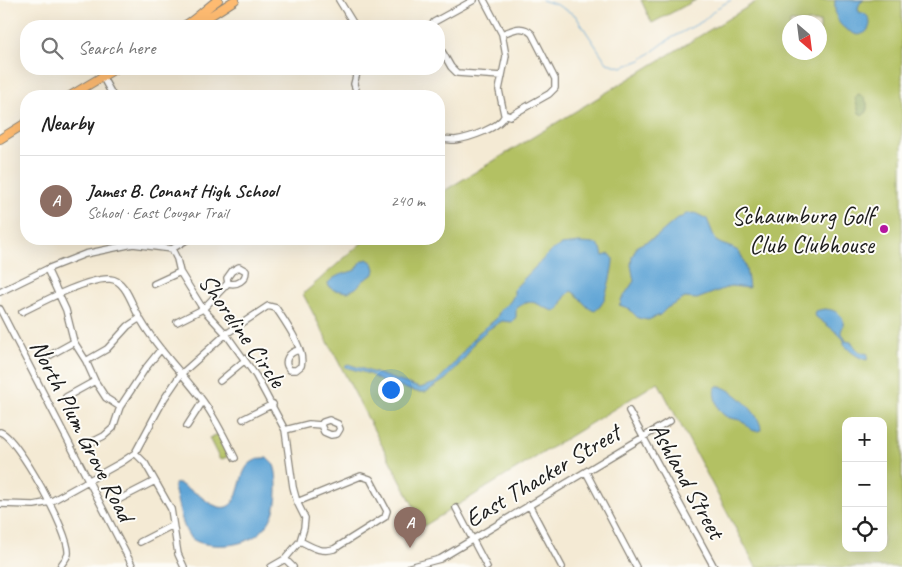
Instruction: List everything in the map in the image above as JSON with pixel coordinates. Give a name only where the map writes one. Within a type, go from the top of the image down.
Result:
[{"type":"main road","points":[[194,20],[208,6],[218,0]]},
{"type":"main road","points":[[198,20],[210,16],[235,0]]},
{"type":"main road","points":[[80,90],[102,76]]},
{"type":"main road","points":[[0,139],[20,127]]},
{"type":"street","points":[[339,0],[351,20]]},
{"type":"street","points":[[438,20],[474,0]]},
{"type":"street","points":[[445,139],[469,137],[485,131],[503,120],[504,114],[499,90],[506,56],[502,34],[484,0]]},
{"type":"street","points":[[502,34],[521,28],[527,29],[532,34],[555,79],[555,88],[549,94],[510,116],[504,114]]},
{"type":"street","points":[[445,56],[456,73],[502,76]]},
{"type":"street","points":[[356,75],[354,84],[356,90]]},
{"type":"street","points":[[102,76],[110,90]]},
{"type":"street","points":[[0,292],[47,269],[85,254],[122,245]]},
{"type":"street","points":[[150,245],[172,249],[178,245]]},
{"type":"street","name":"Shoreline Circle","points":[[172,249],[180,272],[203,309],[226,334],[256,376],[286,430],[293,487],[297,502],[305,518],[300,541]]},
{"type":"street","points":[[47,269],[66,310],[74,342],[106,398],[120,407]]},
{"type":"street","points":[[154,284],[180,272]]},
{"type":"street","points":[[22,312],[59,294],[86,284],[110,279],[117,281],[123,286],[140,318],[161,349],[203,401],[235,458]]},
{"type":"street","points":[[177,322],[203,309],[228,283]]},
{"type":"street","points":[[0,504],[34,505],[50,502],[122,462],[136,452],[164,399],[181,374],[226,334],[268,306],[276,308],[299,350]]},
{"type":"street","name":"North Plum Grove Road","points":[[0,309],[133,567]]},
{"type":"street","points":[[86,361],[107,349],[128,326],[140,318]]},
{"type":"street","points":[[45,358],[74,342]]},
{"type":"street","points":[[88,444],[104,436],[113,428],[120,407],[145,369],[161,349]]},
{"type":"street","points":[[220,381],[244,361]]},
{"type":"street","points":[[66,397],[95,381]]},
{"type":"street","points":[[187,426],[203,401]]},
{"type":"street","points":[[243,419],[272,404]]},
{"type":"street","name":"Ashland Street","points":[[629,411],[714,567]]},
{"type":"street","name":"East Thacker Street","points":[[410,567],[440,559],[670,421]]},
{"type":"street","points":[[286,430],[309,424],[321,425]]},
{"type":"street","points":[[0,432],[8,435],[16,445],[50,502],[66,539],[68,553],[60,567]]},
{"type":"street","points":[[136,452],[145,463],[170,509],[178,554],[184,567]]},
{"type":"street","points":[[586,472],[636,567]]},
{"type":"street","points":[[271,567],[285,558],[300,541],[321,551],[327,551],[385,517],[387,511],[370,479],[361,476],[297,502]]},
{"type":"street","points":[[118,500],[155,481]]},
{"type":"street","points":[[529,505],[562,567]]},
{"type":"street","points":[[456,508],[487,567]]},
{"type":"street","points":[[140,542],[173,525]]},
{"type":"street","points":[[285,558],[292,567]]},
{"type":"green space","points":[[641,0],[696,0],[652,23]]},
{"type":"green space","points":[[759,0],[902,0],[902,567],[756,567],[658,382],[424,526],[303,294],[359,245],[445,245],[445,190]]},
{"type":"green space","points":[[858,94],[863,96],[867,103],[867,112],[863,115],[859,113],[855,98]]},
{"type":"green space","points":[[218,434],[229,456],[220,460],[209,438]]},
{"type":"water","points":[[835,0],[864,0],[858,8],[859,12],[868,17],[870,23],[865,33],[858,35],[842,27],[837,19]]},
{"type":"water","points":[[695,213],[707,219],[716,241],[738,251],[743,258],[746,268],[749,288],[731,286],[697,299],[685,298],[667,308],[660,315],[648,320],[638,318],[628,308],[619,305],[634,281],[631,265],[637,246],[656,237],[678,218],[686,214]]},
{"type":"water","points":[[596,244],[601,248],[603,256],[610,254],[613,258],[611,274],[603,302],[595,311],[588,308],[571,291],[565,297],[559,309],[555,311],[532,302],[522,305],[516,309],[516,317],[512,322],[502,321],[489,329],[475,341],[465,358],[446,379],[426,392],[417,392],[394,383],[386,384],[369,374],[345,367],[348,364],[420,388],[435,383],[451,367],[477,334],[496,319],[501,309],[510,302],[514,295],[514,289],[551,251],[561,245]]},
{"type":"water","points":[[367,259],[373,263],[374,274],[356,288],[348,292],[334,290],[329,287],[328,283],[331,280],[356,270],[361,262]]},
{"type":"water","points":[[824,309],[834,311],[840,315],[843,321],[841,332],[846,341],[851,342],[859,352],[868,354],[867,360],[851,352],[844,344],[841,336],[814,315],[815,311]]},
{"type":"water","points":[[717,386],[730,391],[745,402],[757,417],[761,430],[752,430],[742,421],[727,417],[721,413],[715,395]]},
{"type":"water","points":[[267,458],[274,465],[277,481],[276,505],[266,526],[249,540],[226,545],[200,543],[191,538],[186,531],[182,519],[174,488],[175,484],[179,483],[216,506],[229,506],[237,495],[243,473],[253,462]]},
{"type":"waterway","points":[[542,0],[557,5],[575,15],[607,63],[622,67],[641,60],[668,40],[703,21],[717,8],[731,0]]},
{"type":"place","name":"Schaumburg Golf Club Clubhouse","points":[[884,229]]},
{"type":"place","name":"James B. Conant High School","points":[[410,548]]}]
